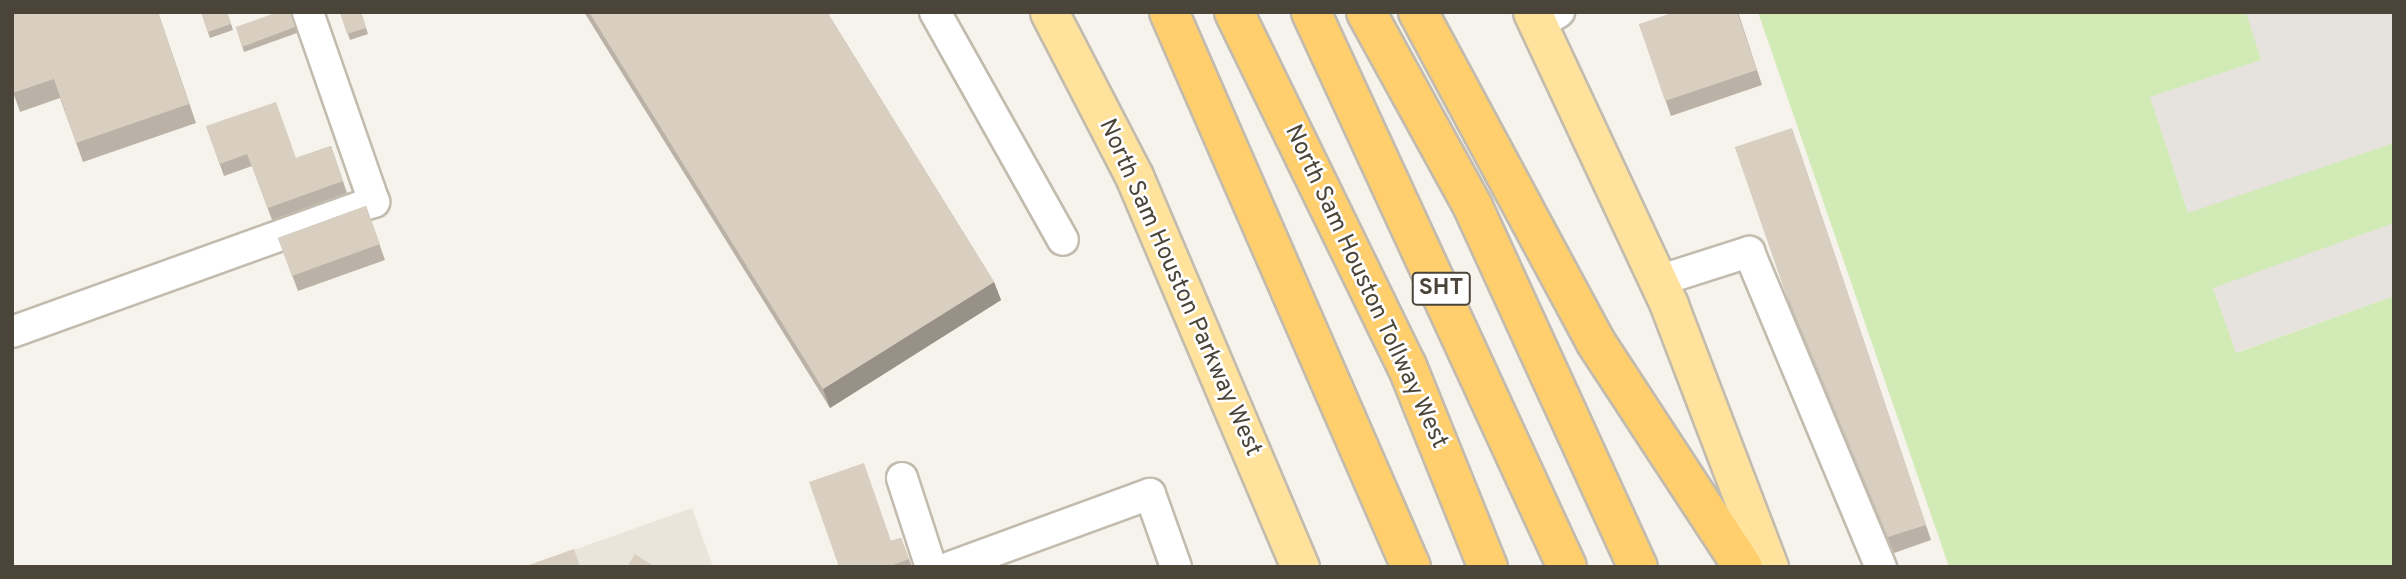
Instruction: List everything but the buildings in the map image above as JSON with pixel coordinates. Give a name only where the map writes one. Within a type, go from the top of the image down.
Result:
[{"type":"highway","points":[[1149,12],[1390,567]]},
{"type":"highway","points":[[1169,12],[1411,567]]},
{"type":"highway","name":"North Sam Houston Tollway West","points":[[1234,12],[1407,366],[1488,567]]},
{"type":"highway","name":"SHT","points":[[1311,12],[1567,567]]},
{"type":"highway","points":[[1366,12],[1472,207],[1638,567]]},
{"type":"highway","points":[[1418,12],[1595,341],[1743,567]]},
{"type":"main road","name":"North Sam Houston Parkway West","points":[[1049,12],[1134,176],[1300,567]]},
{"type":"main road","points":[[1543,17],[1658,281],[1769,567]]},
{"type":"lane","points":[[12,332],[374,202],[309,12]]},
{"type":"lane","points":[[936,12],[1063,240]]},
{"type":"lane","points":[[1658,281],[1749,252],[1881,567]]},
{"type":"lane","points":[[902,478],[931,567]]},
{"type":"lane","points":[[950,567],[1150,494],[1176,567]]},
{"type":"shaded area","points":[[2121,12],[2394,12],[2394,296],[2235,353]]},
{"type":"shaded area","points":[[692,508],[713,567],[526,567]]},
{"type":"green space","points":[[1758,12],[2246,12],[2261,60],[2150,97],[2188,213],[2394,143],[2394,223],[2213,288],[2236,353],[2394,296],[2394,567],[1949,567]]}]
